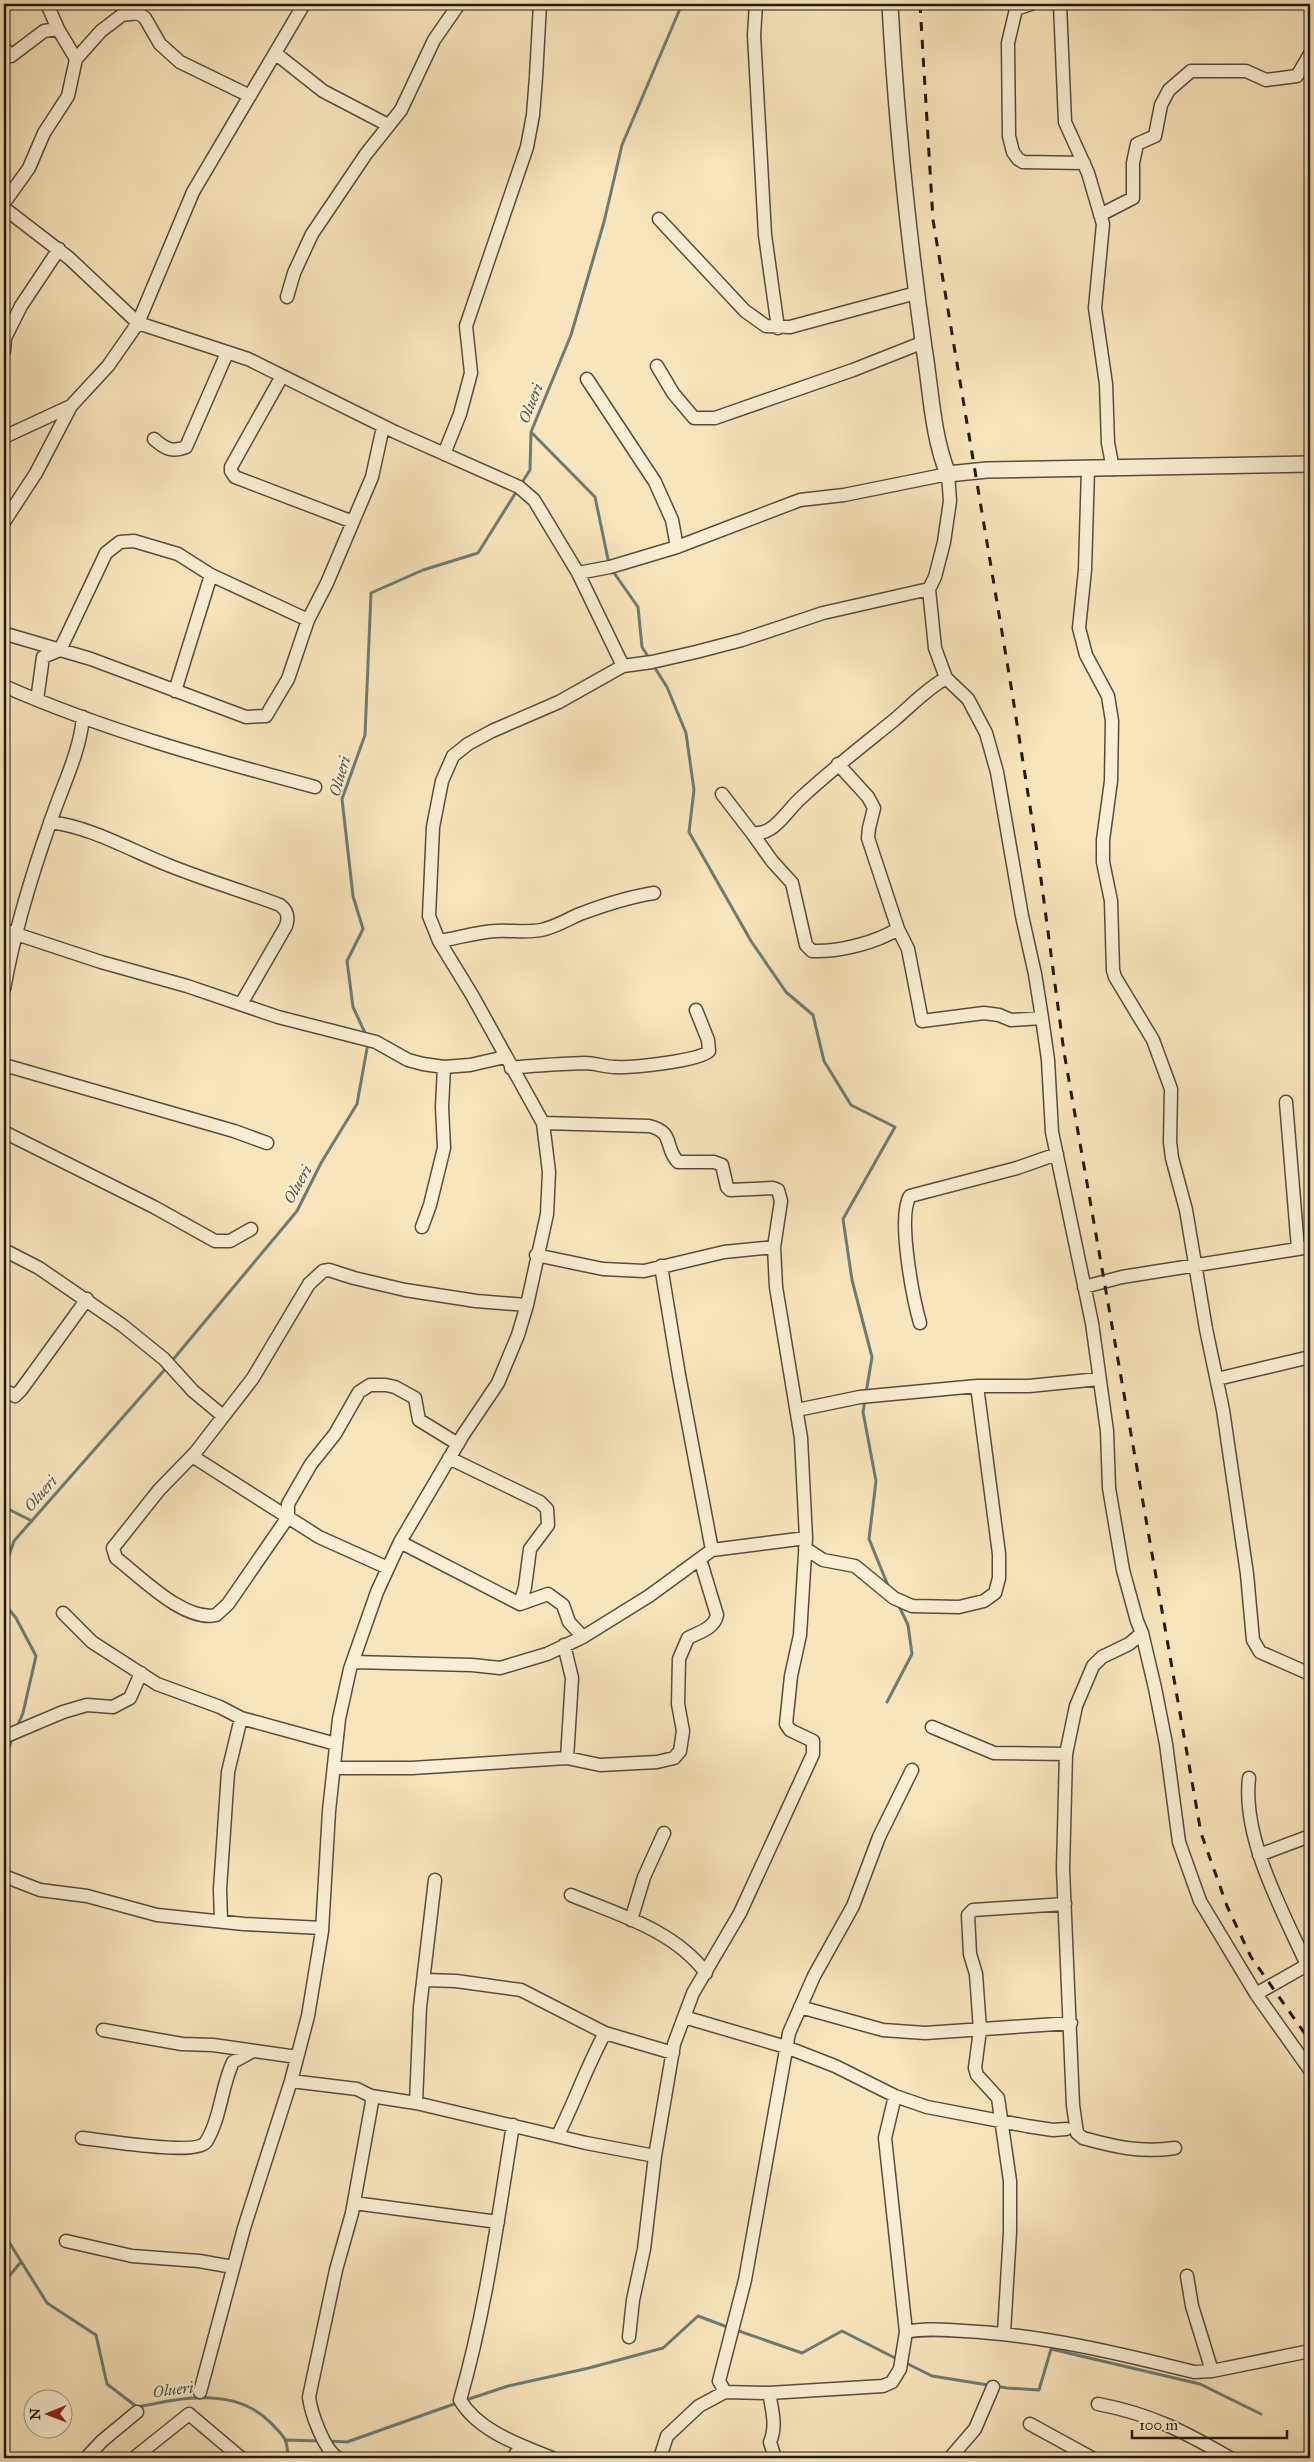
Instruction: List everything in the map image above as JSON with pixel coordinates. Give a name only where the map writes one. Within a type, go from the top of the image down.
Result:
[{"type":"street","points":[[48,4],[58,29],[76,59]]},
{"type":"street","points":[[4,522],[36,473],[71,406],[108,366],[138,324],[193,192],[304,4]]},
{"type":"street","points":[[287,297],[294,273],[312,234],[388,125],[401,110],[434,40],[459,4]]},
{"type":"street","points":[[444,454],[460,414],[471,373],[466,326],[527,147],[533,115],[540,4]]},
{"type":"street","points":[[756,4],[754,45],[765,235],[778,328]]},
{"type":"street","points":[[890,4],[894,80],[916,293],[939,448],[948,474],[950,501],[944,542],[935,577],[929,589],[935,648],[946,678],[968,699],[986,733],[998,772],[1022,916],[1036,974],[1048,1060],[1052,1132],[1084,1287],[1099,1379],[1107,1431],[1109,1488],[1123,1570],[1142,1633],[1166,1744],[1179,1842],[1200,1901],[1256,1994],[1310,2070]]},
{"type":"street","points":[[1031,4],[1016,9],[1008,43],[1009,136],[1013,152],[1023,162],[1084,163]]},
{"type":"street","points":[[1060,4],[1065,122],[1084,163],[1103,224],[1103,243],[1095,308],[1106,384],[1108,443],[1113,469]]},
{"type":"street","points":[[4,203],[29,168],[44,133],[68,96],[76,59],[101,31],[122,15],[143,10],[160,44],[180,62],[250,96]]},
{"type":"street","points":[[6,54],[44,31],[58,29]]},
{"type":"street","points":[[275,53],[323,90],[388,125]]},
{"type":"street","points":[[1100,215],[1133,198],[1133,164],[1137,144],[1155,136],[1161,105],[1169,90],[1182,77],[1191,71],[1220,70],[1246,71],[1266,80],[1297,76],[1310,54]]},
{"type":"street","points":[[4,208],[59,249],[138,324],[248,359],[383,427],[519,487],[534,500],[578,573],[623,666]]},
{"type":"street","points":[[659,219],[745,311],[766,326],[778,328],[814,322],[916,293]]},
{"type":"street","points":[[4,351],[5,338],[21,306],[59,249]]},
{"type":"street","points":[[657,366],[673,393],[694,418],[715,418],[853,370],[924,342]]},
{"type":"street","points":[[154,439],[165,448],[172,450],[186,447],[228,353]]},
{"type":"street","points":[[282,376],[245,440],[231,467],[231,472],[235,477],[352,522]]},
{"type":"street","points":[[587,379],[655,482],[672,520],[677,547]]},
{"type":"street","points":[[4,437],[71,406]]},
{"type":"street","points":[[4,634],[91,659],[246,717],[266,716],[288,680],[308,620],[327,583],[372,477],[383,427]]},
{"type":"street","points":[[578,573],[610,567],[677,547],[719,533],[800,500],[844,495],[948,474],[987,470],[1310,464]]},
{"type":"street","points":[[1088,469],[1085,570],[1079,628],[1086,655],[1108,696],[1112,721],[1111,781],[1103,840],[1103,862],[1111,901],[1113,970],[1115,977],[1153,1040],[1171,1089],[1170,1142],[1186,1210],[1206,1330],[1217,1379],[1247,1574],[1253,1640],[1260,1652],[1310,1674]]},
{"type":"street","points":[[37,700],[43,657],[60,650],[106,553],[120,542],[134,541],[178,554],[211,575],[308,620]]},
{"type":"street","points":[[175,691],[211,575]]},
{"type":"street","points":[[200,2392],[233,2267],[291,2081],[308,2016],[322,1928],[329,1811],[339,1719],[353,1662],[377,1592],[400,1542],[449,1458],[498,1383],[518,1336],[527,1305],[536,1255],[547,1214],[549,1172],[543,1123],[472,995],[439,941],[429,916],[433,827],[442,781],[453,756],[468,744],[492,731],[559,702],[623,666],[652,662],[696,652],[742,640],[823,613],[929,589]]},
{"type":"street","points":[[752,833],[759,834],[770,829],[802,797],[827,777],[838,764],[895,719],[917,698],[946,678]]},
{"type":"street","points":[[4,686],[82,717],[206,758],[315,787]]},
{"type":"street","points":[[4,989],[29,886],[81,731],[82,717]]},
{"type":"street","points":[[838,764],[868,797],[874,808],[868,838],[898,929],[908,950],[922,1020],[984,1013],[999,1015],[1010,1020],[1042,1018]]},
{"type":"street","points":[[722,794],[772,861],[792,883],[806,945],[812,951],[824,951],[868,941],[898,929]]},
{"type":"street","points":[[50,822],[65,824],[96,834],[185,872],[280,905],[286,910],[288,920],[286,926],[241,1004]]},
{"type":"street","points":[[439,941],[489,932],[518,933],[541,930],[560,925],[577,915],[604,906],[654,893]]},
{"type":"street","points":[[4,930],[278,1017],[376,1042],[408,1060],[444,1067],[508,1062],[588,1063],[616,1067],[690,1059],[704,1055],[709,1051],[708,1040],[696,1010]]},
{"type":"street","points":[[4,1066],[217,1126],[267,1143]]},
{"type":"street","points":[[422,1227],[430,1205],[444,1148],[442,1107],[444,1067]]},
{"type":"street","points":[[1084,1287],[1122,1277],[1304,1248],[1286,1102]]},
{"type":"street","points":[[543,1123],[649,1126],[659,1128],[670,1141],[674,1157],[678,1162],[714,1162],[722,1165],[727,1187],[730,1190],[773,1188],[778,1190],[781,1201],[774,1247],[776,1287],[801,1438],[805,1543],[800,1635],[791,1676],[786,1724],[790,1730],[813,1741],[813,1754],[740,1913],[694,1992],[684,2017],[673,2053],[655,2156],[644,2250],[633,2300],[629,2337]]},
{"type":"street","points":[[4,1132],[154,1207],[215,1241],[230,1241],[251,1230]]},
{"type":"street","points":[[920,1323],[914,1301],[905,1231],[905,1204],[910,1196],[1017,1168],[1057,1154]]},
{"type":"street","points":[[536,1255],[603,1269],[644,1271],[724,1252],[774,1247]]},
{"type":"street","points":[[4,1250],[39,1268],[87,1299],[168,1362],[194,1391],[222,1416]]},
{"type":"street","points":[[661,1266],[679,1375],[712,1550]]},
{"type":"street","points":[[458,1444],[419,1420],[415,1398],[395,1387],[370,1385],[360,1392],[335,1434],[311,1464],[288,1504],[288,1517],[228,1604],[216,1615],[203,1616],[180,1608],[116,1558],[113,1548],[159,1490],[192,1456],[252,1378],[309,1284],[323,1271],[329,1270],[405,1290],[476,1301],[527,1305]]},
{"type":"street","points":[[4,1390],[14,1396],[22,1390],[87,1299]]},
{"type":"street","points":[[1217,1379],[1310,1357]]},
{"type":"street","points":[[797,1410],[873,1395],[976,1386],[1029,1386],[1099,1379]]},
{"type":"street","points":[[353,1662],[436,1663],[500,1668],[547,1654],[583,1637],[649,1596],[712,1550],[805,1543],[823,1560],[855,1566],[894,1598],[912,1606],[959,1607],[984,1601],[995,1593],[999,1578],[999,1554],[976,1386]]},
{"type":"street","points":[[192,1456],[237,1487],[319,1537],[388,1568]]},
{"type":"street","points":[[449,1458],[540,1502],[547,1508],[548,1526],[530,1549],[525,1587],[520,1604]]},
{"type":"street","points":[[400,1542],[520,1604],[548,1594],[563,1605],[570,1622],[583,1637]]},
{"type":"street","points":[[334,1768],[412,1768],[567,1758],[600,1765],[657,1762],[674,1758],[680,1751],[683,1731],[678,1704],[679,1659],[688,1638],[710,1627],[715,1622],[717,1615],[700,1559]]},
{"type":"street","points":[[63,1613],[92,1642],[157,1684],[220,1707],[241,1718],[336,1744]]},
{"type":"street","points":[[1142,1633],[1129,1644],[1102,1657],[1093,1666],[1076,1706],[1066,1754],[1063,1869],[1073,2106],[1077,2133],[1083,2138],[1131,2150],[1175,2148]]},
{"type":"street","points":[[564,1645],[572,1678],[567,1758]]},
{"type":"street","points":[[6,1736],[63,1712],[87,1705],[113,1707],[130,1698],[141,1673]]},
{"type":"street","points":[[221,1921],[220,1889],[228,1772],[241,1718]]},
{"type":"street","points":[[932,1727],[994,1753],[1066,1754]]},
{"type":"street","points":[[725,2392],[719,2380],[744,2280],[786,2047],[800,2007],[814,1976],[853,1906],[879,1838],[912,1770]]},
{"type":"street","points":[[1249,1778],[1247,1807],[1259,1856],[1309,1964],[1256,1994]]},
{"type":"street","points":[[631,1920],[644,1877],[664,1833]]},
{"type":"street","points":[[1259,1856],[1310,1836]]},
{"type":"street","points":[[7,1877],[40,1890],[87,1896],[157,1915],[322,1928]]},
{"type":"street","points":[[416,2103],[418,2038],[435,1880]]},
{"type":"street","points":[[571,1895],[649,1927],[684,1948],[695,1958],[706,1973]]},
{"type":"street","points":[[1004,2334],[1010,2223],[1010,2181],[996,2094],[977,2075],[975,2068],[980,2030],[976,1974],[970,1954],[968,1915],[973,1910],[1065,1904]]},
{"type":"street","points":[[425,1980],[456,1981],[521,1990],[605,2033],[673,2053]]},
{"type":"street","points":[[800,2007],[883,2030],[925,2034],[1070,2023]]},
{"type":"street","points":[[684,2017],[786,2047],[835,2066],[895,2096],[927,2107],[1002,2122],[1053,2130],[1066,2129]]},
{"type":"street","points":[[103,2030],[139,2038],[182,2044],[213,2044],[297,2057]]},
{"type":"street","points":[[558,2135],[576,2101],[586,2070],[605,2033]]},
{"type":"street","points":[[82,2138],[195,2149],[205,2143],[215,2121],[233,2062],[254,2051]]},
{"type":"street","points":[[291,2081],[357,2089],[371,2096],[416,2103],[655,2156]]},
{"type":"street","points":[[338,2458],[332,2455],[323,2437],[310,2409],[309,2397],[334,2279],[354,2202],[372,2102],[371,2096]]},
{"type":"street","points":[[660,2458],[668,2436],[682,2421],[699,2406],[725,2392],[769,2393],[883,2386],[892,2382],[900,2369],[906,2332],[885,2138],[895,2096]]},
{"type":"street","points":[[513,2125],[498,2222],[460,2400],[466,2411],[521,2446],[552,2458]]},
{"type":"street","points":[[354,2202],[498,2222]]},
{"type":"street","points":[[66,2241],[132,2256],[233,2267]]},
{"type":"street","points":[[1187,2276],[1192,2306],[1212,2371]]},
{"type":"street","points":[[906,2332],[935,2330],[1004,2334],[1076,2344],[1194,2372],[1212,2371],[1310,2351]]},
{"type":"street","points":[[950,2458],[975,2429],[993,2387]]},
{"type":"street","points":[[769,2393],[773,2418],[770,2442],[775,2458]]},
{"type":"street","points":[[1098,2404],[1118,2408],[1174,2426],[1230,2458]]},
{"type":"street","points":[[86,2458],[102,2441],[137,2412]]},
{"type":"street","points":[[134,2458],[188,2414],[241,2458]]},
{"type":"street","points":[[1030,2424],[1070,2453],[1092,2458]]},
{"type":"street","points":[[513,2458],[521,2446]]},
{"type":"waterway","name":"Olueri","points":[[521,484],[530,470],[531,432],[571,335],[604,222],[622,145],[682,4]]},
{"type":"waterway","points":[[532,433],[595,497],[609,564]]},
{"type":"waterway","name":"Olueri","points":[[366,1035],[353,1007],[347,961],[363,929],[353,896],[342,799],[365,735],[371,593],[423,570],[478,553],[518,489]]},
{"type":"waterway","points":[[612,570],[638,607],[642,647],[649,658]]},
{"type":"waterway","points":[[653,665],[667,687],[686,733],[694,790],[689,832],[751,941],[786,992],[813,1015],[824,1061],[851,1105],[895,1127],[843,1219],[852,1280],[872,1357],[866,1393]]},
{"type":"waterway","name":"Olueri","points":[[171,1362],[297,1211],[321,1163],[357,1104],[368,1043]]},
{"type":"waterway","name":"Olueri","points":[[4,1570],[14,1541],[167,1367]]},
{"type":"waterway","points":[[865,1400],[863,1412],[876,1481],[869,1539],[889,1588]]},
{"type":"waterway","points":[[4,1507],[32,1521]]},
{"type":"waterway","name":"Olueri","points":[[4,1603],[16,1618],[36,1656],[23,1713],[17,1727]]},
{"type":"waterway","points":[[887,1702],[912,1654],[908,1625],[898,1604]]},
{"type":"waterway","name":"Olueri","points":[[4,1760],[13,1737]]},
{"type":"waterway","name":"Olueri","points":[[4,1867],[8,1873]]},
{"type":"waterway","name":"Olueri","points":[[4,1938],[9,1881]]},
{"type":"waterway","name":"Olueri","points":[[4,2234],[47,2303],[96,2335],[107,2384],[137,2407],[189,2398],[224,2399],[241,2404],[257,2411],[282,2435],[286,2442],[288,2458]]},
{"type":"waterway","points":[[4,2282],[21,2262]]},
{"type":"waterway","points":[[466,2400],[508,2386],[589,2368],[663,2348],[698,2316],[730,2328]]},
{"type":"waterway","points":[[736,2330],[802,2353],[842,2331],[899,2360]]},
{"type":"waterway","points":[[904,2362],[932,2376],[1007,2388],[1039,2390],[1051,2349],[1200,2384],[1261,2414]]},
{"type":"waterway","points":[[328,2441],[347,2442],[457,2403]]},
{"type":"waterway","points":[[287,2440],[319,2441]]},
{"type":"railway","points":[[920,4],[933,220],[1012,692],[1039,864],[1064,1052],[1201,1833],[1227,1906],[1251,1957],[1310,2041]]}]
